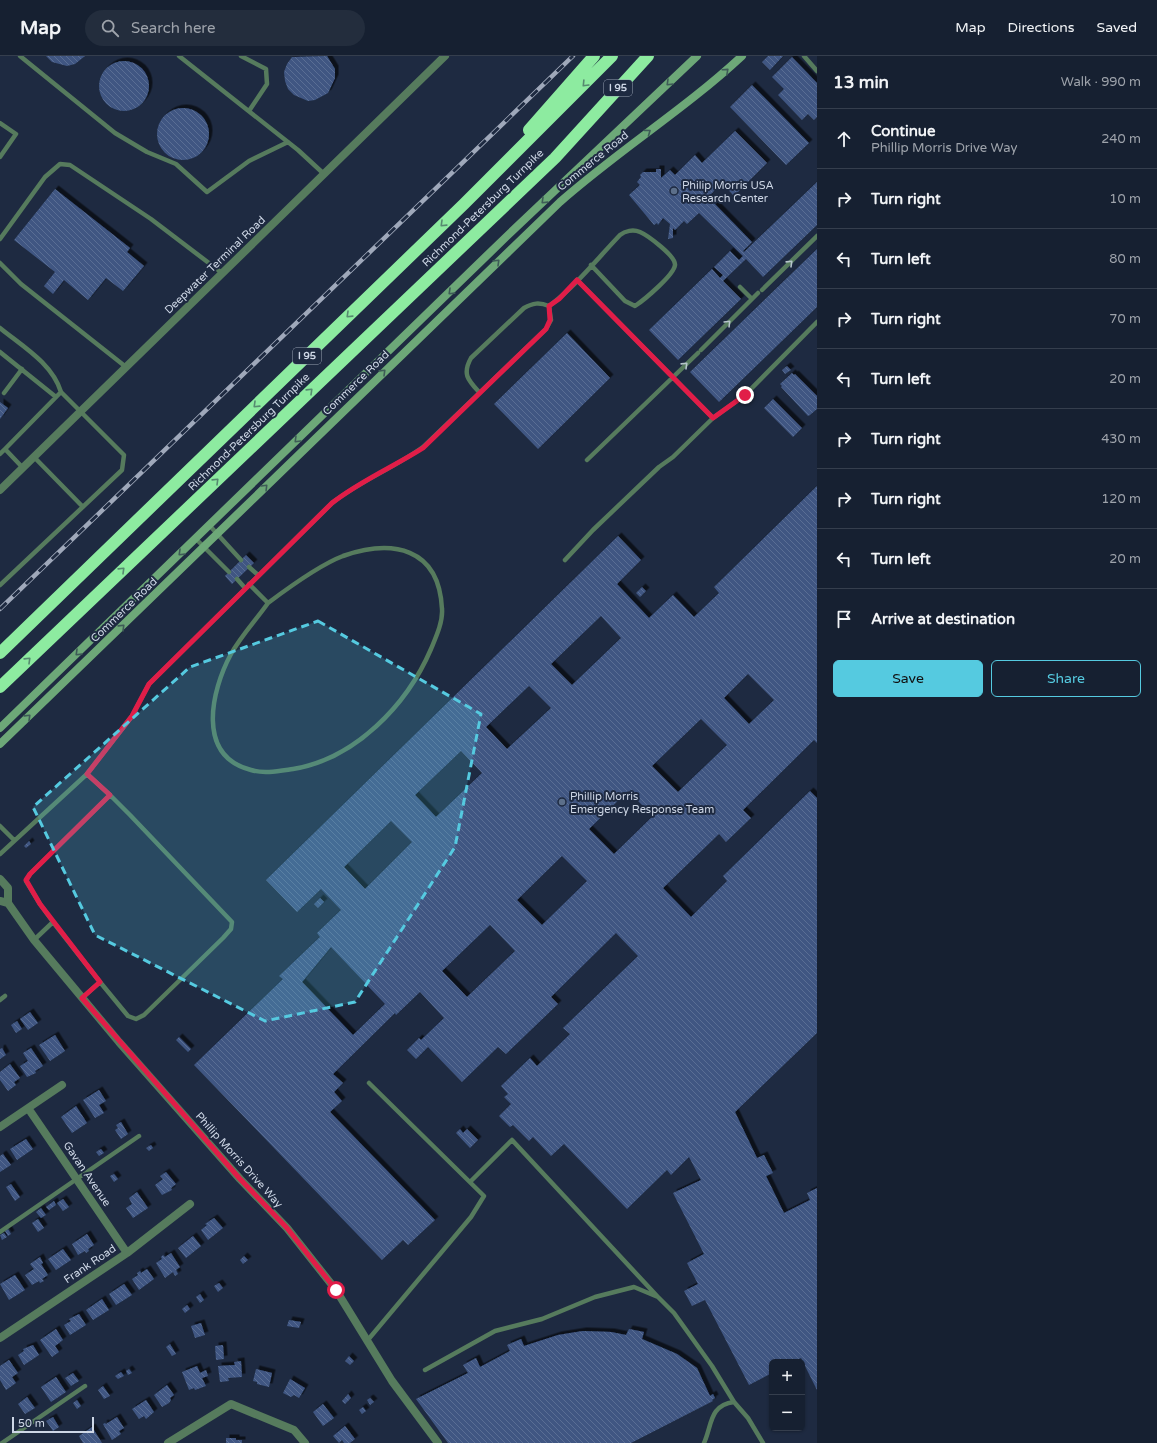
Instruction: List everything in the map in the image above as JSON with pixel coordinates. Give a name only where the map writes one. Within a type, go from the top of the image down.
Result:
[{"type":"highway","points":[[464,204],[594,56]]},
{"type":"highway","name":"Richmond-Petersburg Turnpike","points":[[0,653],[464,204],[612,56]]},
{"type":"highway","name":"Richmond-Petersburg Turnpike","points":[[0,687],[555,158],[648,56]]},
{"type":"main road","name":"Commerce Road","points":[[0,728],[210,526],[506,237],[697,56]]},
{"type":"main road","name":"Commerce Road","points":[[0,744],[204,548],[316,436],[560,202],[606,163],[694,98],[742,56]]},
{"type":"street","name":"Deepwater Terminal Road","points":[[0,490],[445,56]]},
{"type":"street","name":"Phillip Morris Drive Way","points":[[0,879],[8,888],[4,902],[34,940],[82,998],[240,1179],[287,1228],[336,1290],[392,1381],[438,1443]]},
{"type":"street","points":[[0,1127],[62,1085]]},
{"type":"street","name":"Gavan Avenue","points":[[28,1108],[127,1253]]},
{"type":"street","name":"Frank Road","points":[[0,1338],[127,1253],[190,1204]]},
{"type":"street","points":[[168,1443],[231,1404],[294,1430],[305,1443]]},
{"type":"lane","points":[[20,56],[115,133],[147,152],[176,164],[207,192],[249,161],[288,142]]},
{"type":"lane","points":[[179,56],[186,58],[288,142],[324,174]]},
{"type":"lane","points":[[241,56],[266,69],[267,84],[250,111]]},
{"type":"lane","points":[[804,56],[817,71]]},
{"type":"lane","points":[[0,123],[16,134],[0,157]]},
{"type":"lane","points":[[0,239],[45,177],[60,164],[70,165],[151,219],[222,273]]},
{"type":"lane","points":[[549,306],[559,299],[591,265],[626,231],[639,231],[673,258],[675,264],[672,272],[635,306],[626,301],[591,265]]},
{"type":"lane","points":[[762,290],[817,236]]},
{"type":"lane","points":[[0,263],[21,284],[126,367]]},
{"type":"lane","points":[[577,280],[713,418]]},
{"type":"lane","points":[[740,287],[752,299]]},
{"type":"lane","points":[[586,460],[758,294]]},
{"type":"lane","points":[[479,392],[467,376],[467,367],[471,358],[524,308],[532,304],[541,303],[549,306]]},
{"type":"lane","points":[[0,854],[87,774],[132,716],[149,684],[258,575],[332,503],[346,492],[403,461],[423,448],[479,392],[546,329],[550,320],[549,306]]},
{"type":"lane","points":[[565,560],[631,494],[713,418],[745,395],[817,322]]},
{"type":"lane","points":[[0,328],[44,364],[58,383],[61,392],[124,455],[122,470],[0,585]]},
{"type":"lane","points":[[0,352],[56,397]]},
{"type":"lane","points":[[4,393],[22,369]]},
{"type":"lane","points":[[0,454],[61,392]]},
{"type":"lane","points":[[5,449],[23,468]]},
{"type":"lane","points":[[34,457],[83,507]]},
{"type":"lane","points":[[210,526],[241,560]]},
{"type":"lane","points":[[196,539],[229,572]]},
{"type":"lane","points":[[372,548],[398,548],[418,555],[431,571],[439,589],[442,610],[437,634],[426,661],[407,692],[383,721],[355,743],[326,759],[302,767],[272,772],[251,770],[230,761],[220,749],[213,730],[212,713],[219,680],[231,654],[268,603],[293,584],[341,557],[372,548]]},
{"type":"lane","points":[[249,567],[258,575]]},
{"type":"lane","points":[[237,579],[245,588]]},
{"type":"lane","points":[[250,584],[268,603]]},
{"type":"lane","points":[[87,774],[110,795],[130,814],[232,922],[231,929],[223,938],[144,1015],[136,1019],[128,1016],[100,982],[53,922],[40,904],[26,880],[30,874],[110,795]]},
{"type":"lane","points":[[0,826],[14,840]]},
{"type":"lane","points":[[34,940],[53,922]]},
{"type":"lane","points":[[82,998],[100,982]]},
{"type":"lane","points":[[0,1000],[5,996]]},
{"type":"lane","points":[[367,1341],[471,1217],[484,1196],[369,1083]]},
{"type":"lane","points":[[0,1232],[77,1180],[138,1136]]},
{"type":"lane","points":[[470,1182],[512,1140],[674,1313],[696,1343],[734,1402],[748,1418],[763,1443]]},
{"type":"lane","points":[[425,1370],[495,1331],[542,1319],[595,1297],[634,1287],[658,1297]]},
{"type":"lane","points":[[2,1443],[85,1386]]},
{"type":"lane","points":[[704,1443],[710,1418],[720,1408],[729,1402],[734,1402]]},
{"type":"highlighted area","points":[[318,621],[481,714],[455,847],[355,1002],[265,1021],[95,935],[33,807],[190,667]]},
{"type":"building","points":[[46,56],[85,56],[75,64],[67,66],[52,62]]},
{"type":"building","points":[[327,56],[335,69],[335,78],[328,93],[315,100],[308,101],[294,95],[288,89],[284,72],[292,57]]},
{"type":"building","points":[[768,56],[783,56],[770,70],[762,62]]},
{"type":"building","points":[[792,57],[817,83],[817,117],[814,120],[808,114],[802,120],[778,95],[784,89],[772,77]]},
{"type":"building","points":[[119,61],[129,61],[142,68],[149,81],[149,91],[142,104],[129,111],[119,111],[110,107],[103,100],[99,91],[99,81],[103,72],[110,65]]},
{"type":"building","points":[[752,85],[809,143],[786,165],[730,107]]},
{"type":"building","points":[[183,108],[193,110],[201,116],[207,124],[209,134],[207,144],[201,152],[193,158],[183,160],[173,158],[165,152],[159,144],[157,134],[159,124],[165,116],[173,110]]},
{"type":"building","points":[[735,131],[767,163],[734,196],[722,183],[708,197],[752,242],[743,251],[744,252],[817,182],[817,225],[763,277],[746,259],[723,281],[741,299],[678,360],[649,330],[712,269],[720,278],[723,275],[714,267],[730,251],[739,260],[743,256],[699,213],[687,224],[684,221],[675,230],[673,228],[673,238],[668,239],[670,224],[663,218],[658,225],[657,223],[654,225],[629,195],[640,185],[637,182],[643,172],[656,172],[656,169],[661,169],[661,178],[670,170],[675,175],[695,155],[702,163]]},
{"type":"building","points":[[55,189],[130,248],[127,252],[144,266],[123,291],[106,278],[88,300],[64,280],[53,294],[44,286],[55,272],[14,240]]},
{"type":"building","points":[[817,249],[817,307],[719,402],[690,372]]},
{"type":"building","points":[[567,333],[610,378],[538,449],[494,404]]},
{"type":"building","points":[[787,366],[791,370],[785,374],[782,370]]},
{"type":"building","points":[[792,373],[794,375],[795,374],[817,396],[817,409],[808,416],[781,387],[782,386],[780,384]]},
{"type":"building","points":[[773,399],[802,428],[793,437],[764,408]]},
{"type":"building","points":[[0,402],[8,408],[0,419]]},
{"type":"building","points":[[817,486],[817,743],[814,740],[743,810],[751,818],[726,842],[719,834],[663,888],[691,917],[727,881],[723,876],[810,791],[817,798],[817,1033],[735,1112],[757,1158],[764,1155],[773,1173],[766,1176],[784,1213],[810,1200],[807,1193],[817,1188],[817,1390],[805,1366],[805,1359],[801,1358],[769,1359],[769,1375],[749,1385],[705,1300],[692,1306],[684,1291],[698,1284],[687,1263],[704,1254],[673,1193],[701,1180],[689,1157],[671,1175],[667,1170],[627,1209],[564,1144],[551,1156],[533,1137],[529,1141],[513,1125],[510,1127],[499,1116],[511,1104],[504,1097],[508,1094],[501,1086],[530,1058],[537,1066],[570,1034],[563,1028],[638,956],[616,933],[551,997],[558,1004],[506,1054],[498,1047],[462,1082],[428,1047],[416,1059],[407,1050],[419,1038],[421,1040],[444,1018],[420,992],[396,1015],[395,1013],[333,1074],[343,1083],[334,1092],[342,1101],[330,1112],[435,1220],[408,1245],[403,1240],[382,1260],[194,1065],[283,979],[279,976],[320,937],[317,933],[341,910],[321,889],[297,912],[266,880],[618,536],[641,560],[617,584],[649,618],[673,595],[694,617],[719,593],[714,587]],"holes":[[[601,616],[621,638],[572,685],[551,664]],[[748,674],[774,700],[749,724],[724,698]],[[529,686],[551,708],[507,749],[486,727]],[[701,719],[727,745],[678,792],[652,766]],[[461,751],[482,773],[436,817],[415,795]],[[628,791],[653,816],[614,854],[589,829]],[[391,821],[412,842],[365,889],[344,867]],[[562,856],[587,881],[542,925],[517,900]],[[490,925],[515,951],[467,997],[442,971]],[[331,947],[385,1004],[353,1035],[302,982]]]},
{"type":"building","points":[[246,555],[254,563],[232,584],[225,576]]},
{"type":"building","points":[[642,587],[646,591],[640,597],[636,593]]},
{"type":"building","points":[[29,841],[31,844],[26,848],[24,846]]},
{"type":"building","points":[[320,898],[324,902],[318,908],[314,904]]},
{"type":"building","points":[[30,1012],[38,1023],[28,1030],[20,1019]]},
{"type":"building","points":[[17,1021],[22,1029],[16,1033],[11,1025]]},
{"type":"building","points":[[55,1035],[65,1051],[50,1061],[39,1045]]},
{"type":"building","points":[[179,1037],[191,1049],[188,1052],[176,1040]]},
{"type":"building","points":[[2,1048],[6,1055],[0,1059],[0,1049]]},
{"type":"building","points":[[31,1048],[43,1066],[35,1071],[36,1073],[27,1077],[20,1066],[28,1061],[23,1053]]},
{"type":"building","points":[[10,1064],[20,1078],[14,1082],[16,1085],[8,1091],[0,1080],[0,1072]]},
{"type":"building","points":[[99,1090],[106,1101],[99,1105],[104,1113],[95,1118],[83,1100]]},
{"type":"building","points":[[76,1106],[87,1123],[72,1133],[61,1117]]},
{"type":"building","points":[[121,1122],[128,1134],[121,1139],[115,1130],[118,1128],[116,1125]]},
{"type":"building","points":[[460,1129],[463,1133],[467,1129],[478,1140],[470,1148],[456,1133]]},
{"type":"building","points":[[26,1139],[33,1149],[17,1160],[10,1149]]},
{"type":"building","points":[[151,1145],[153,1148],[149,1151],[146,1148]]},
{"type":"building","points":[[101,1149],[104,1153],[99,1156],[96,1152]]},
{"type":"building","points":[[3,1154],[11,1165],[0,1172],[0,1156]]},
{"type":"building","points":[[166,1172],[176,1184],[171,1188],[172,1190],[162,1195],[155,1185],[163,1179],[160,1176]]},
{"type":"building","points":[[114,1174],[118,1179],[114,1182],[110,1176]]},
{"type":"building","points":[[11,1184],[20,1197],[15,1201],[6,1187]]},
{"type":"building","points":[[137,1192],[148,1208],[133,1218],[126,1208],[132,1204],[129,1198]]},
{"type":"building","points":[[63,1199],[69,1207],[63,1211],[57,1203]]},
{"type":"building","points":[[54,1201],[56,1205],[49,1210],[46,1207]]},
{"type":"building","points":[[41,1208],[46,1215],[41,1218],[36,1212]]},
{"type":"building","points":[[214,1218],[223,1228],[208,1240],[201,1230],[207,1225],[205,1224]]},
{"type":"building","points":[[38,1219],[44,1228],[38,1232],[32,1223]]},
{"type":"building","points":[[8,1229],[11,1234],[8,1236],[5,1231]]},
{"type":"building","points":[[4,1233],[7,1237],[2,1240],[0,1235]]},
{"type":"building","points":[[87,1234],[94,1245],[88,1249],[89,1251],[86,1253],[85,1251],[78,1255],[72,1244]]},
{"type":"building","points":[[193,1236],[201,1246],[186,1258],[178,1248]]},
{"type":"building","points":[[63,1249],[71,1260],[56,1270],[48,1259]]},
{"type":"building","points":[[171,1253],[180,1267],[176,1270],[178,1274],[175,1276],[173,1272],[165,1278],[156,1263],[162,1259],[161,1257],[163,1255],[165,1257]]},
{"type":"building","points":[[244,1256],[248,1260],[243,1264],[240,1260]]},
{"type":"building","points":[[40,1257],[43,1263],[41,1264],[48,1275],[42,1279],[44,1281],[40,1283],[39,1281],[32,1285],[25,1275],[34,1269],[30,1264]]},
{"type":"building","points":[[147,1269],[154,1279],[139,1290],[132,1279],[138,1275],[137,1273],[140,1271],[141,1273]]},
{"type":"building","points":[[15,1275],[25,1290],[9,1300],[0,1284]]},
{"type":"building","points":[[219,1283],[223,1288],[218,1292],[214,1286]]},
{"type":"building","points":[[124,1284],[132,1295],[116,1305],[109,1294]]},
{"type":"building","points":[[200,1294],[204,1300],[200,1303],[196,1297]]},
{"type":"building","points":[[102,1299],[109,1310],[93,1320],[86,1310]]},
{"type":"building","points":[[187,1305],[190,1309],[185,1313],[182,1309]]},
{"type":"building","points":[[79,1314],[86,1325],[70,1335],[64,1325],[71,1321],[69,1319]]},
{"type":"building","points":[[289,1320],[301,1322],[299,1328],[287,1326]]},
{"type":"building","points":[[201,1323],[205,1335],[195,1338],[191,1326]]},
{"type":"building","points":[[56,1329],[63,1340],[55,1346],[59,1352],[52,1357],[40,1340]]},
{"type":"building","points":[[629,1329],[644,1332],[642,1339],[677,1354],[697,1368],[710,1396],[713,1394],[715,1398],[712,1400],[713,1401],[631,1443],[448,1443],[416,1399],[468,1373],[463,1365],[476,1358],[480,1367],[510,1351],[507,1345],[521,1339],[524,1346],[558,1335],[583,1331],[611,1332],[626,1335]]},
{"type":"building","points":[[170,1344],[176,1354],[172,1356],[166,1347]]},
{"type":"building","points":[[33,1345],[39,1355],[24,1365],[18,1355],[24,1351],[23,1349]]},
{"type":"building","points":[[223,1345],[224,1359],[216,1360],[215,1346]]},
{"type":"building","points":[[349,1356],[354,1361],[350,1365],[345,1361]]},
{"type":"building","points":[[9,1360],[18,1373],[12,1377],[16,1383],[6,1390],[0,1380],[0,1366]]},
{"type":"building","points":[[241,1361],[242,1377],[228,1378],[229,1381],[220,1382],[218,1366],[235,1365],[234,1362]]},
{"type":"building","points":[[197,1366],[200,1373],[206,1370],[208,1376],[202,1378],[206,1386],[195,1390],[194,1388],[189,1390],[182,1372]]},
{"type":"building","points":[[129,1369],[132,1373],[128,1375],[126,1371]]},
{"type":"building","points":[[256,1369],[272,1373],[269,1387],[257,1384],[257,1382],[253,1381]]},
{"type":"building","points":[[121,1372],[124,1376],[118,1379],[115,1376]]},
{"type":"building","points":[[73,1373],[79,1381],[71,1386],[65,1378]]},
{"type":"building","points":[[56,1377],[66,1392],[51,1402],[41,1387]]},
{"type":"building","points":[[290,1379],[305,1388],[299,1398],[294,1395],[291,1397],[283,1393]]},
{"type":"building","points":[[167,1385],[174,1395],[170,1398],[171,1400],[169,1403],[162,1407],[154,1395]]},
{"type":"building","points":[[103,1386],[110,1396],[104,1399],[98,1390]]},
{"type":"building","points":[[348,1394],[351,1398],[345,1404],[342,1401]]},
{"type":"building","points":[[27,1397],[35,1408],[25,1414],[18,1404]]},
{"type":"building","points":[[370,1398],[374,1402],[370,1405],[367,1400]]},
{"type":"building","points":[[77,1400],[81,1406],[77,1409],[73,1403]]},
{"type":"building","points":[[146,1400],[154,1412],[146,1419],[144,1416],[139,1419],[132,1409]]},
{"type":"building","points":[[323,1404],[334,1418],[323,1426],[313,1412]]},
{"type":"building","points":[[363,1407],[366,1411],[362,1414],[359,1410]]},
{"type":"building","points":[[53,1417],[59,1427],[53,1431],[46,1421]]},
{"type":"building","points":[[117,1417],[124,1428],[119,1431],[121,1434],[112,1440],[103,1424],[106,1424]]},
{"type":"building","points":[[345,1426],[355,1439],[350,1443],[344,1443],[342,1440],[339,1443],[333,1436]]},
{"type":"building","points":[[92,1427],[102,1443],[83,1443],[79,1436]]},
{"type":"building","points":[[226,1438],[236,1438],[236,1440],[242,1440],[242,1443],[226,1443]]},
{"type":"railway","points":[[0,609],[573,56]]},
{"type":"place","name":"Philip Morris USA Research Center","points":[[674,191]]},
{"type":"place","name":"Phillip Morris Emergency Response Team","points":[[562,802]]},
{"type":"route","points":[[336,1290],[287,1228],[240,1179],[82,998],[100,982],[53,922],[30,889],[26,880],[30,874],[110,795],[87,774],[132,716],[149,684],[176,655],[332,503],[370,477],[403,461],[423,448],[546,329],[550,320],[549,306],[559,299],[577,280],[713,418],[745,395]]}]
